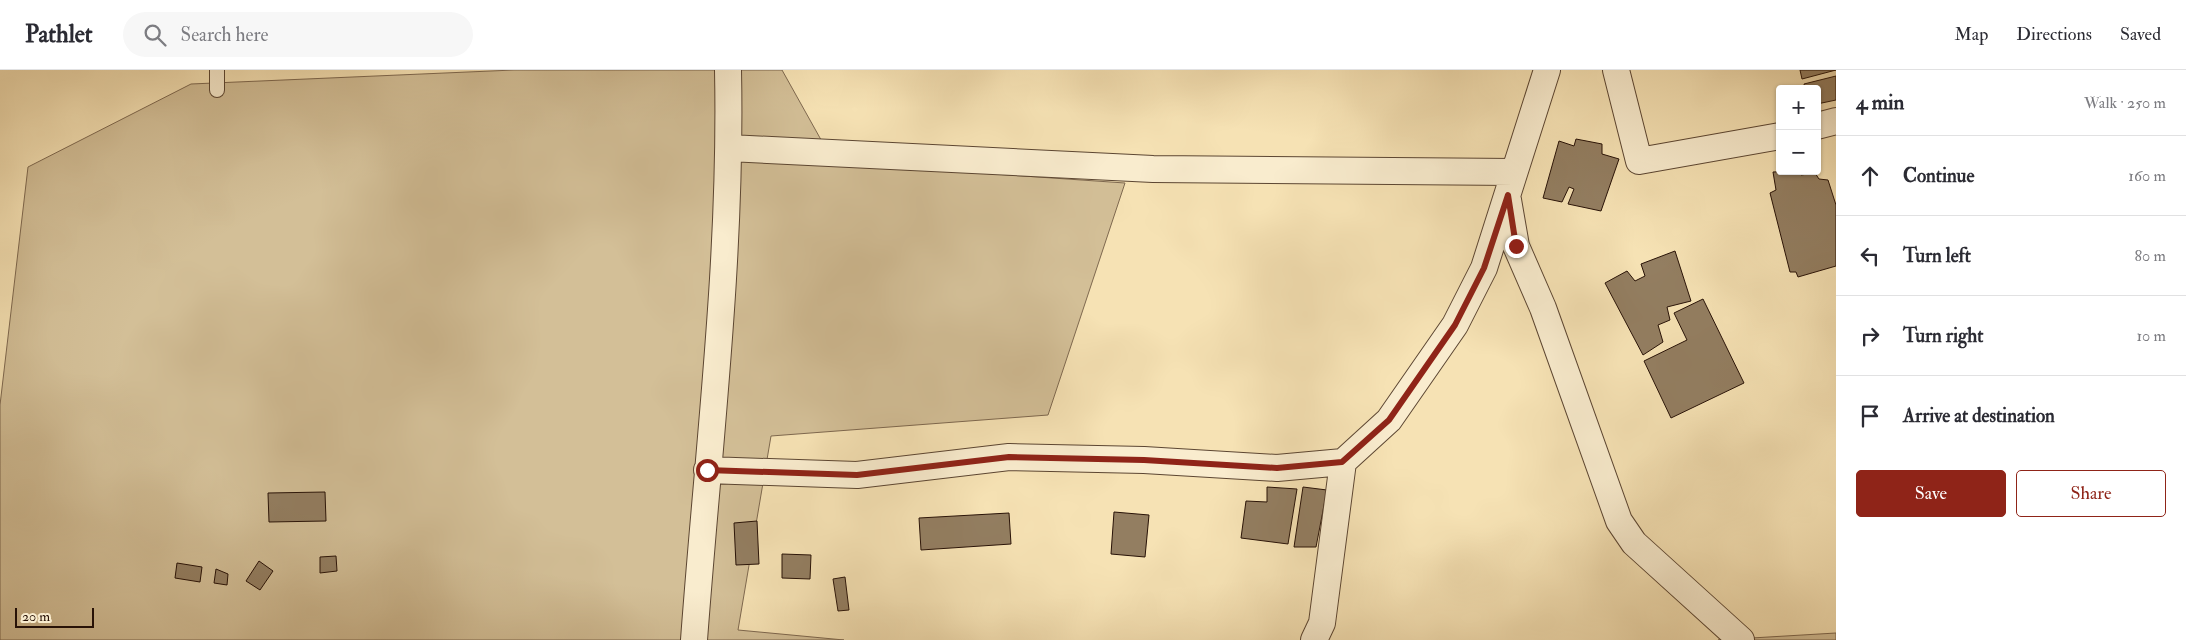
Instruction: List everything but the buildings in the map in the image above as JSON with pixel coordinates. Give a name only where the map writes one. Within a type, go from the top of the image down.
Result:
[{"type":"street","points":[[694,640],[720,325],[729,148],[728,70]]},
{"type":"street","points":[[707,470],[857,475],[1009,457],[1144,460],[1277,468],[1342,462],[1389,420],[1455,325],[1484,268],[1546,70]]},
{"type":"street","points":[[1616,70],[1639,161],[1776,137]]},
{"type":"street","points":[[1821,125],[1836,122]]},
{"type":"street","points":[[729,148],[1511,184]]},
{"type":"street","points":[[1511,184],[1516,246],[1543,308],[1619,521],[1634,543],[1742,640]]},
{"type":"street","points":[[1314,640],[1322,623],[1342,462]]},
{"type":"lane","points":[[217,70],[217,90]]},
{"type":"shaded area","points":[[514,70],[782,70],[834,163],[1125,183],[1048,415],[771,436],[738,630],[844,640],[0,640],[0,405],[28,167],[191,84]]},
{"type":"shaded area","points":[[1836,633],[1836,640],[1718,640]]},
{"type":"route","points":[[707,470],[857,475],[1009,457],[1144,460],[1277,468],[1342,462],[1389,420],[1455,325],[1484,268],[1508,195],[1516,246]]}]
